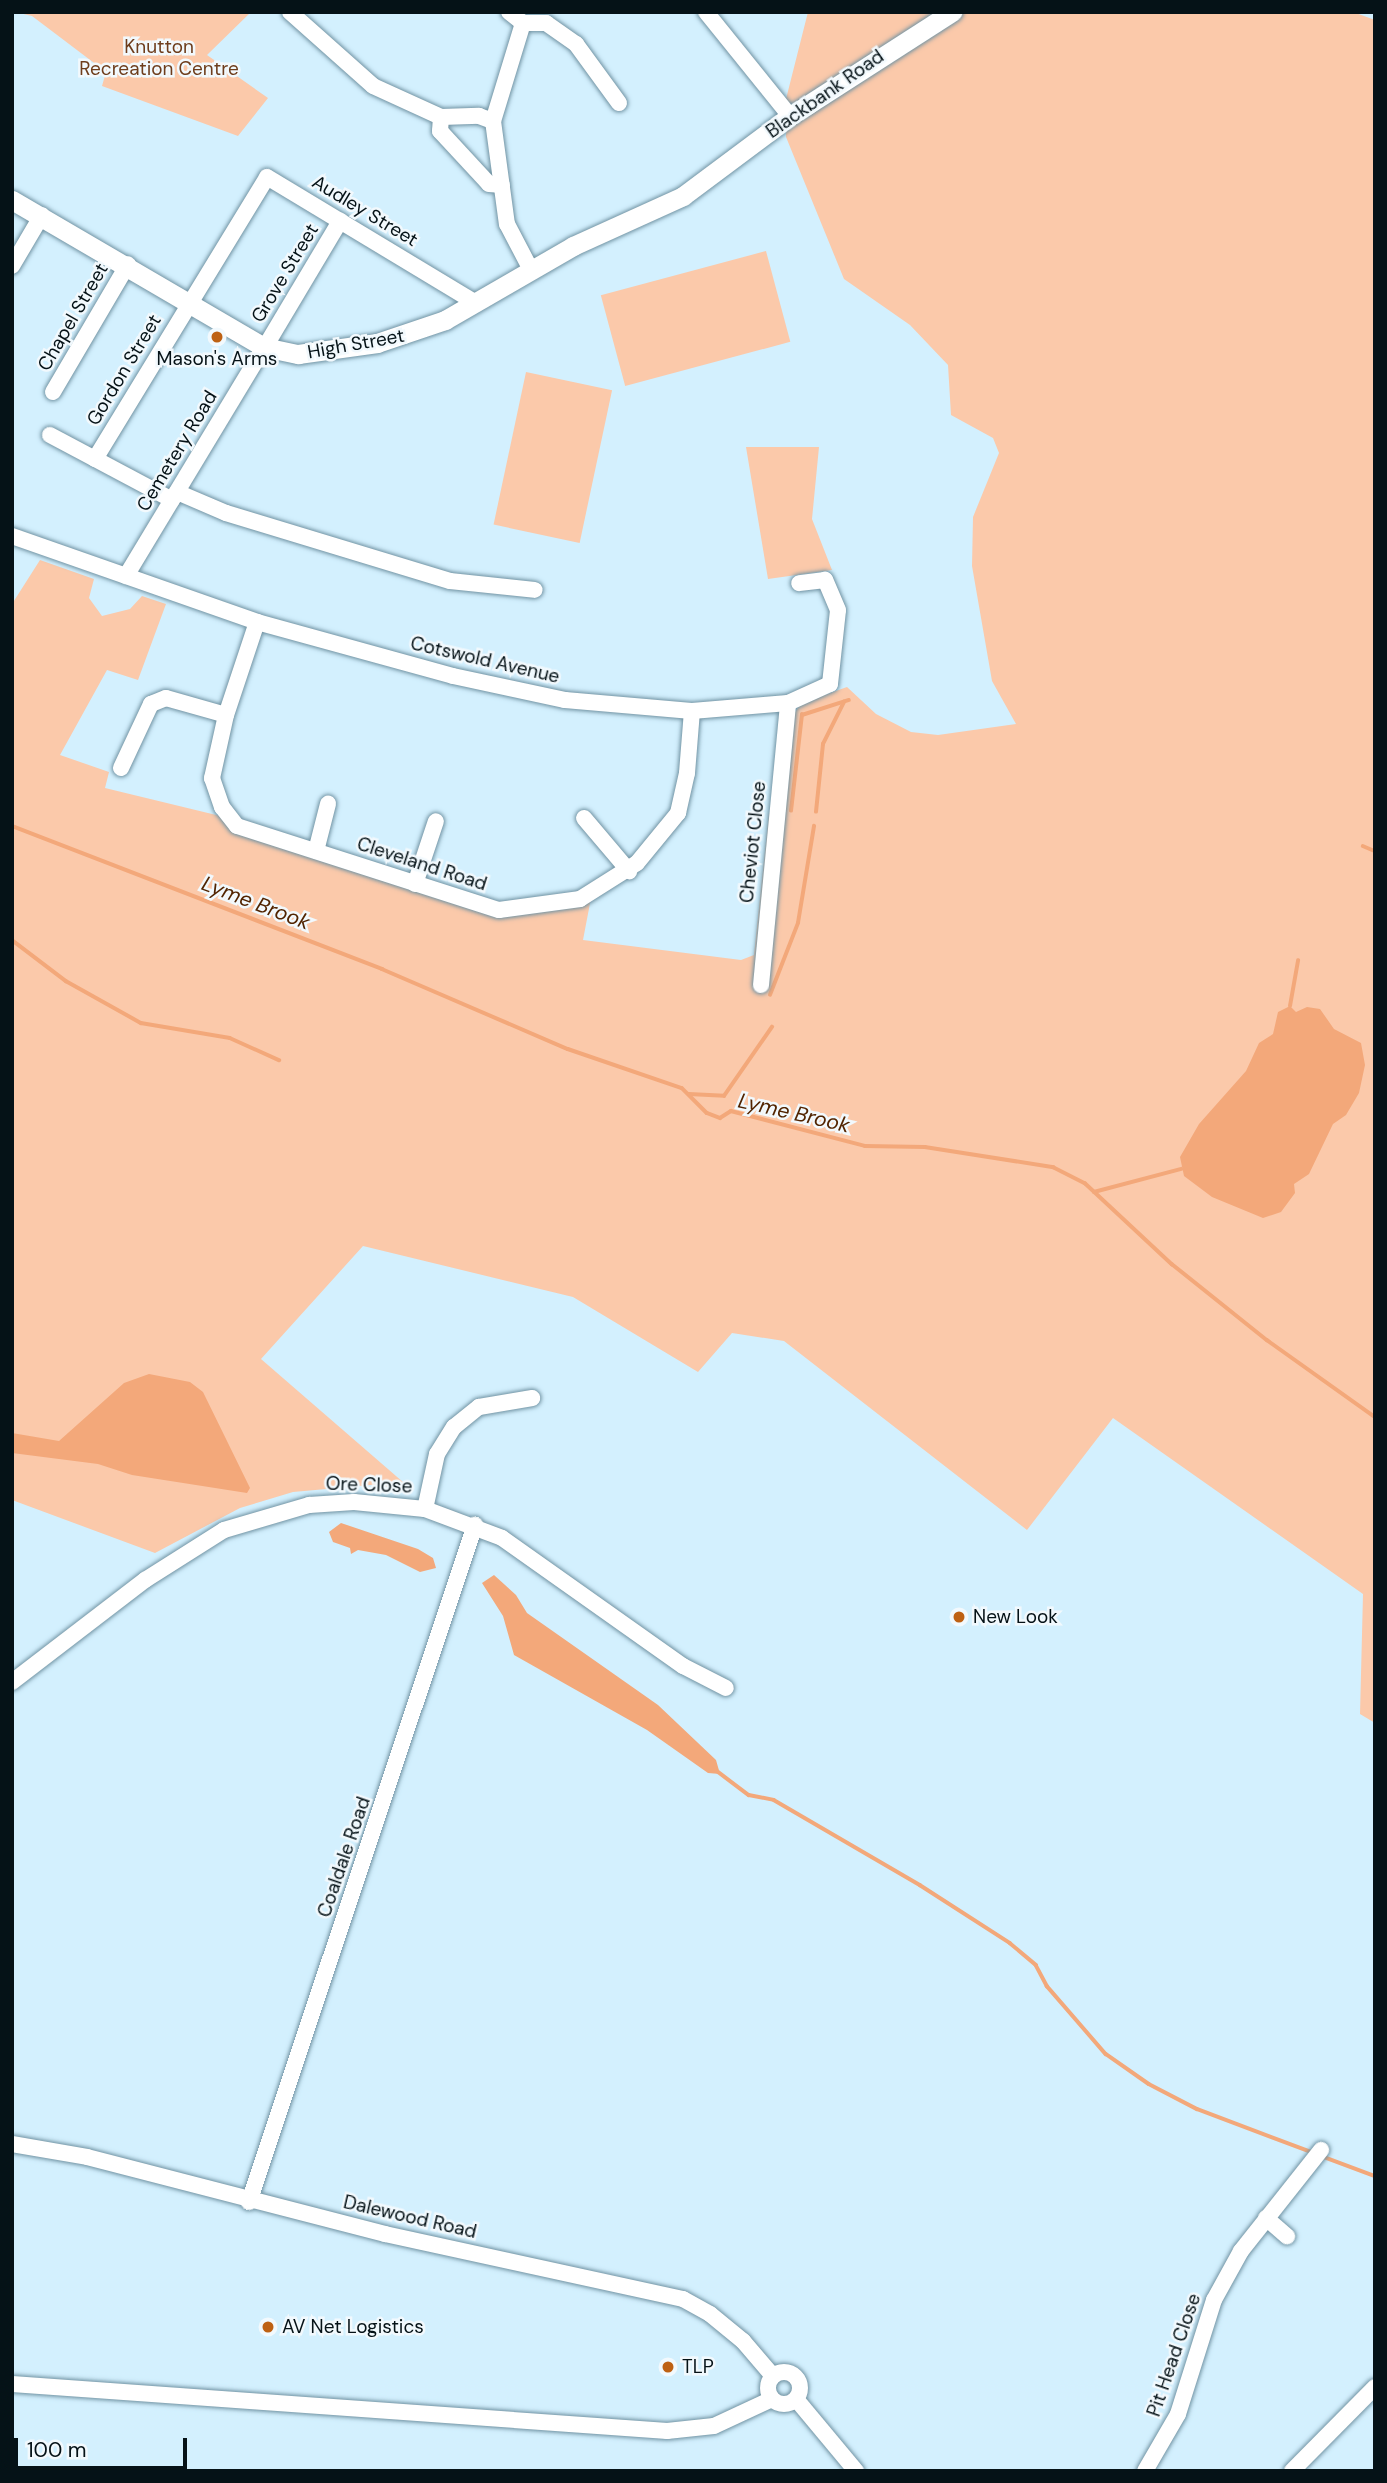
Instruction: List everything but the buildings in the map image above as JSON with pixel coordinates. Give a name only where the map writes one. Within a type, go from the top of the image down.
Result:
[{"type":"main road","name":"Blackbank Road","points":[[701,182],[790,116],[952,12]]},
{"type":"main road","name":"High Street","points":[[12,200],[128,264],[189,304],[265,347],[298,354],[377,344],[415,333],[476,303],[531,270],[660,208],[701,182]]},
{"type":"street","points":[[290,12],[373,86],[441,117],[479,116],[493,121]]},
{"type":"street","points":[[509,12],[523,23],[547,23],[576,44],[620,103]]},
{"type":"street","points":[[706,12],[790,116]]},
{"type":"street","points":[[523,23],[493,121],[507,224],[531,270]]},
{"type":"street","points":[[441,117],[440,131],[489,184],[502,186]]},
{"type":"street","name":"Audley Street","points":[[246,212],[267,177],[476,303]]},
{"type":"street","name":"Gordon Street","points":[[95,459],[246,212]]},
{"type":"street","points":[[12,266],[42,215]]},
{"type":"street","name":"Grove Street","points":[[265,347],[340,221]]},
{"type":"street","name":"Chapel Street","points":[[53,392],[128,264]]},
{"type":"street","name":"Cemetery Road","points":[[126,576],[265,347]]},
{"type":"street","points":[[50,435],[175,496],[226,513],[450,581],[535,590]]},
{"type":"street","name":"Cotswold Avenue","points":[[12,536],[257,622],[453,677],[565,700],[692,711],[788,703],[830,684],[838,610],[825,580],[799,583]]},
{"type":"street","name":"Cleveland Road","points":[[257,622],[226,715],[212,778],[222,807],[237,827],[499,910],[580,899],[629,871],[678,813],[687,773],[692,711]]},
{"type":"street","points":[[121,768],[151,704],[166,698],[226,715]]},
{"type":"street","name":"Cheviot Close","points":[[761,985],[788,703]]},
{"type":"street","points":[[316,851],[328,804]]},
{"type":"street","points":[[583,818],[629,871]]},
{"type":"street","points":[[415,884],[436,821]]},
{"type":"street","points":[[425,1509],[437,1454],[454,1427],[479,1407],[532,1398]]},
{"type":"street","name":"Ore Close","points":[[12,1682],[156,1572],[224,1530],[309,1505],[354,1502],[425,1509],[475,1525],[526,1552],[683,1666],[726,1688]]},
{"type":"street","name":"Coaldale Road","points":[[250,2202],[475,1525]]},
{"type":"street","name":"Dalewood Road","points":[[12,2144],[87,2157],[250,2202],[683,2299],[710,2314],[743,2341],[773,2376],[783,2372],[794,2375],[800,2390],[796,2399]]},
{"type":"street","name":"Pit Head Close","points":[[1144,2471],[1178,2414],[1214,2300],[1241,2251],[1266,2218],[1304,2177],[1321,2150]]},
{"type":"street","points":[[1266,2218],[1287,2236]]},
{"type":"street","points":[[772,2399],[768,2385],[773,2376]]},
{"type":"street","points":[[12,2384],[667,2431],[714,2426],[772,2399],[786,2404],[796,2399],[856,2471]]},
{"type":"street","points":[[1292,2471],[1375,2387]]},
{"type":"green space","name":"Knutton Recreation Centre","points":[[15,12],[251,12],[207,55],[268,98],[238,136],[102,86],[106,72],[32,16]]},
{"type":"green space","points":[[808,12],[1353,12],[1375,20],[1375,1723],[1360,1714],[1363,1594],[1113,1418],[1027,1530],[784,1341],[732,1333],[698,1372],[573,1297],[363,1246],[261,1359],[411,1489],[371,1485],[293,1492],[240,1508],[155,1553],[12,1500],[12,604],[40,560],[94,579],[89,598],[102,616],[130,609],[142,596],[166,604],[138,680],[107,670],[60,755],[109,772],[105,788],[245,822],[491,902],[532,905],[591,898],[583,940],[741,960],[754,955],[769,813],[784,814],[794,713],[802,703],[847,687],[876,714],[911,732],[938,735],[1016,724],[992,681],[972,566],[973,517],[999,453],[993,438],[951,415],[948,365],[910,325],[844,279],[786,137],[786,99]]},
{"type":"green space","points":[[766,251],[790,342],[625,386],[601,295]]},
{"type":"green space","points":[[526,372],[612,390],[580,543],[494,525]]},
{"type":"green space","points":[[746,447],[819,447],[812,519],[832,570],[768,579]]},
{"type":"shaded area","points":[[1290,1006],[1296,1012],[1307,1007],[1320,1009],[1334,1029],[1361,1043],[1365,1065],[1359,1093],[1346,1115],[1333,1124],[1309,1174],[1294,1184],[1295,1193],[1281,1212],[1263,1218],[1212,1197],[1184,1176],[1180,1157],[1199,1124],[1246,1071],[1259,1043],[1273,1034],[1278,1012]]},
{"type":"shaded area","points":[[149,1374],[190,1382],[203,1392],[250,1488],[247,1493],[132,1475],[98,1464],[12,1453],[12,1433],[59,1441],[124,1383]]},
{"type":"shaded area","points":[[341,1523],[418,1549],[433,1558],[436,1568],[420,1572],[386,1555],[358,1550],[351,1554],[350,1548],[333,1542],[329,1532]]},
{"type":"shaded area","points":[[494,1575],[516,1595],[527,1613],[658,1705],[716,1760],[720,1774],[708,1773],[647,1730],[514,1655],[503,1616],[482,1583]]},
{"type":"waterway","points":[[791,811],[802,715],[849,700]]},
{"type":"waterway","points":[[816,812],[823,744],[844,702]]},
{"type":"waterway","name":"Lyme Brook","points":[[12,826],[382,969],[568,1049],[682,1088],[707,1113],[720,1118],[731,1111],[865,1146],[925,1147],[1053,1167],[1085,1183],[1172,1264],[1267,1340],[1375,1417]]},
{"type":"waterway","points":[[770,995],[798,923],[814,826]]},
{"type":"waterway","points":[[1363,846],[1375,851]]},
{"type":"waterway","points":[[12,940],[66,981],[141,1023],[230,1038],[279,1060]]},
{"type":"waterway","points":[[1290,1006],[1298,961]]},
{"type":"waterway","points":[[689,1094],[724,1096],[772,1027]]},
{"type":"waterway","points":[[1094,1192],[1181,1169]]},
{"type":"waterway","points":[[717,1771],[749,1795],[774,1800],[920,1885],[1010,1943],[1036,1965],[1047,1986],[1106,2054],[1149,2084],[1197,2109],[1314,2153]]},
{"type":"waterway","points":[[1321,2156],[1375,2176]]},
{"type":"place","name":"Mason's Arms","points":[[217,337]]},
{"type":"place","name":"New Look","points":[[959,1617]]},
{"type":"place","name":"AV Net Logistics","points":[[268,2327]]},
{"type":"place","name":"TLP","points":[[668,2367]]}]
